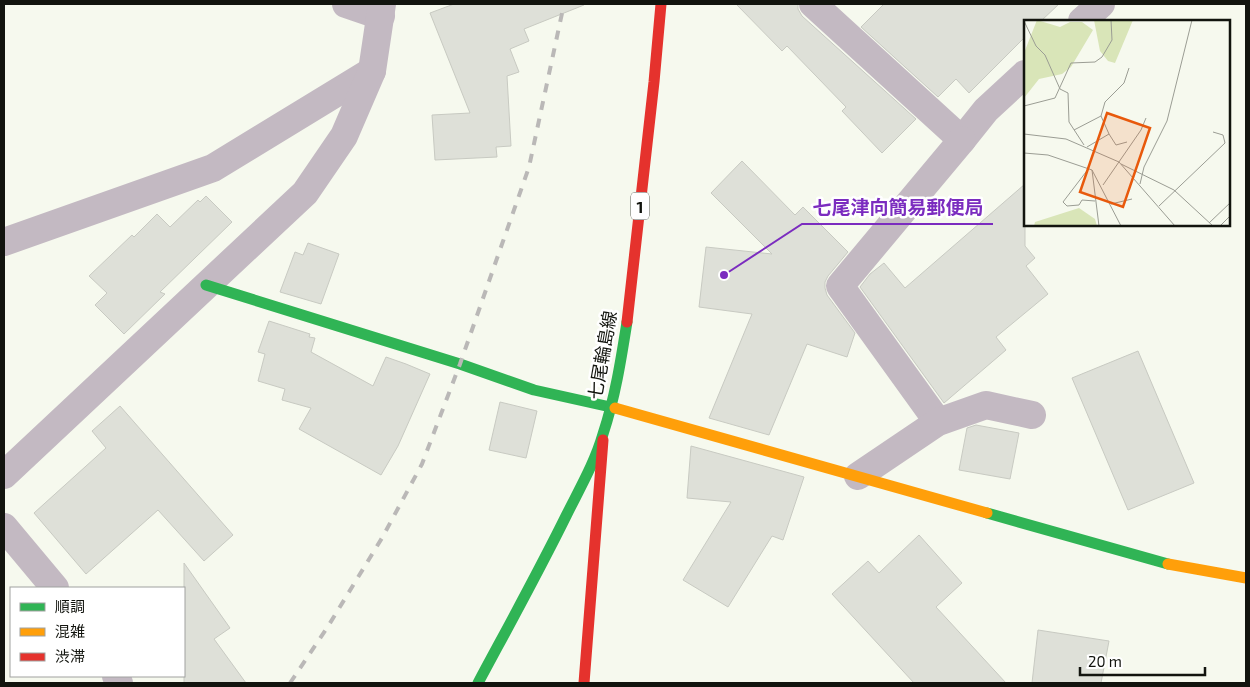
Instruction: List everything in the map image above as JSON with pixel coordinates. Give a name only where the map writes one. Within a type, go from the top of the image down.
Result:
[{"type":"street","points":[[4,475],[305,193],[344,136],[372,71],[382,10],[346,4]]},
{"type":"street","name":"七尾輪島線","points":[[478,683],[556,540],[603,436],[611,407],[620,366],[629,307],[661,4]]},
{"type":"street","points":[[813,4],[962,140]]},
{"type":"street","points":[[1083,20],[1101,4]]},
{"type":"street","points":[[4,242],[213,168],[372,71]]},
{"type":"street","points":[[938,422],[840,286],[986,110],[1024,75]]},
{"type":"street","points":[[206,285],[460,364],[534,390],[611,407],[1177,566],[1246,578]]},
{"type":"street","points":[[858,476],[938,422],[986,405],[1032,414]]},
{"type":"street","points":[[584,683],[603,436]]},
{"type":"street","points":[[4,526],[55,587]]},
{"type":"building","points":[[454,4],[584,4],[524,29],[529,41],[510,49],[519,72],[507,76],[511,146],[496,147],[497,157],[435,160],[432,115],[470,113],[430,13]]},
{"type":"building","points":[[736,4],[798,4],[798,9],[802,16],[916,119],[882,153],[842,111],[846,107],[787,46],[782,51]]},
{"type":"building","points":[[884,4],[1059,4],[1042,20],[1024,20],[1024,38],[969,93],[956,79],[938,97],[861,27]]},
{"type":"building","points":[[742,161],[795,215],[803,207],[848,252],[825,282],[827,295],[855,333],[847,357],[807,344],[769,435],[709,418],[752,314],[699,307],[706,247],[772,254],[711,193]]},
{"type":"building","points":[[1024,185],[1025,246],[1035,258],[1026,266],[1048,294],[996,337],[1006,350],[944,403],[860,287],[870,274],[884,263],[905,288]]},
{"type":"building","points":[[206,196],[232,222],[160,292],[165,294],[124,334],[95,305],[107,293],[89,276],[157,214],[170,227],[198,200],[200,202]]},
{"type":"building","points":[[308,243],[339,254],[321,304],[280,292],[295,252],[303,255]]},
{"type":"building","points":[[269,321],[310,334],[309,337],[315,338],[311,352],[373,386],[386,357],[430,374],[398,446],[381,475],[299,429],[311,408],[282,400],[285,389],[258,381],[265,354],[258,352]]},
{"type":"building","points":[[1138,351],[1194,483],[1128,510],[1072,378]]},
{"type":"building","points":[[500,402],[537,411],[526,458],[489,450]]},
{"type":"building","points":[[120,406],[233,535],[204,561],[158,510],[86,574],[34,513],[106,448],[92,431]]},
{"type":"building","points":[[976,425],[1019,433],[1010,479],[959,470],[967,428]]},
{"type":"building","points":[[691,446],[804,477],[783,540],[772,536],[728,607],[683,580],[731,502],[687,498]]},
{"type":"building","points":[[919,535],[962,583],[936,607],[1006,683],[914,683],[832,594],[868,561],[879,573]]},
{"type":"building","points":[[184,563],[230,628],[214,639],[246,683],[184,683]]},
{"type":"building","points":[[1038,630],[1109,641],[1101,683],[1032,683]]},
{"type":"railway","points":[[290,683],[327,628],[382,538],[422,464],[460,364],[529,167],[564,4]]},
{"type":"traffic: fast","points":[[206,285],[460,364],[534,390],[615,408]]},
{"type":"traffic: fast","points":[[478,683],[546,557],[596,455],[614,393],[627,322]]},
{"type":"traffic: fast","points":[[987,513],[1168,564]]},
{"type":"traffic: slow","points":[[615,408],[987,513]]},
{"type":"traffic: slow","points":[[1168,564],[1246,578]]},
{"type":"traffic: jam","points":[[627,322],[661,4]]},
{"type":"traffic: jam","points":[[584,683],[603,440]]},
{"type":"place","name":"七尾津向簡易郵便局","points":[[724,275]]}]
